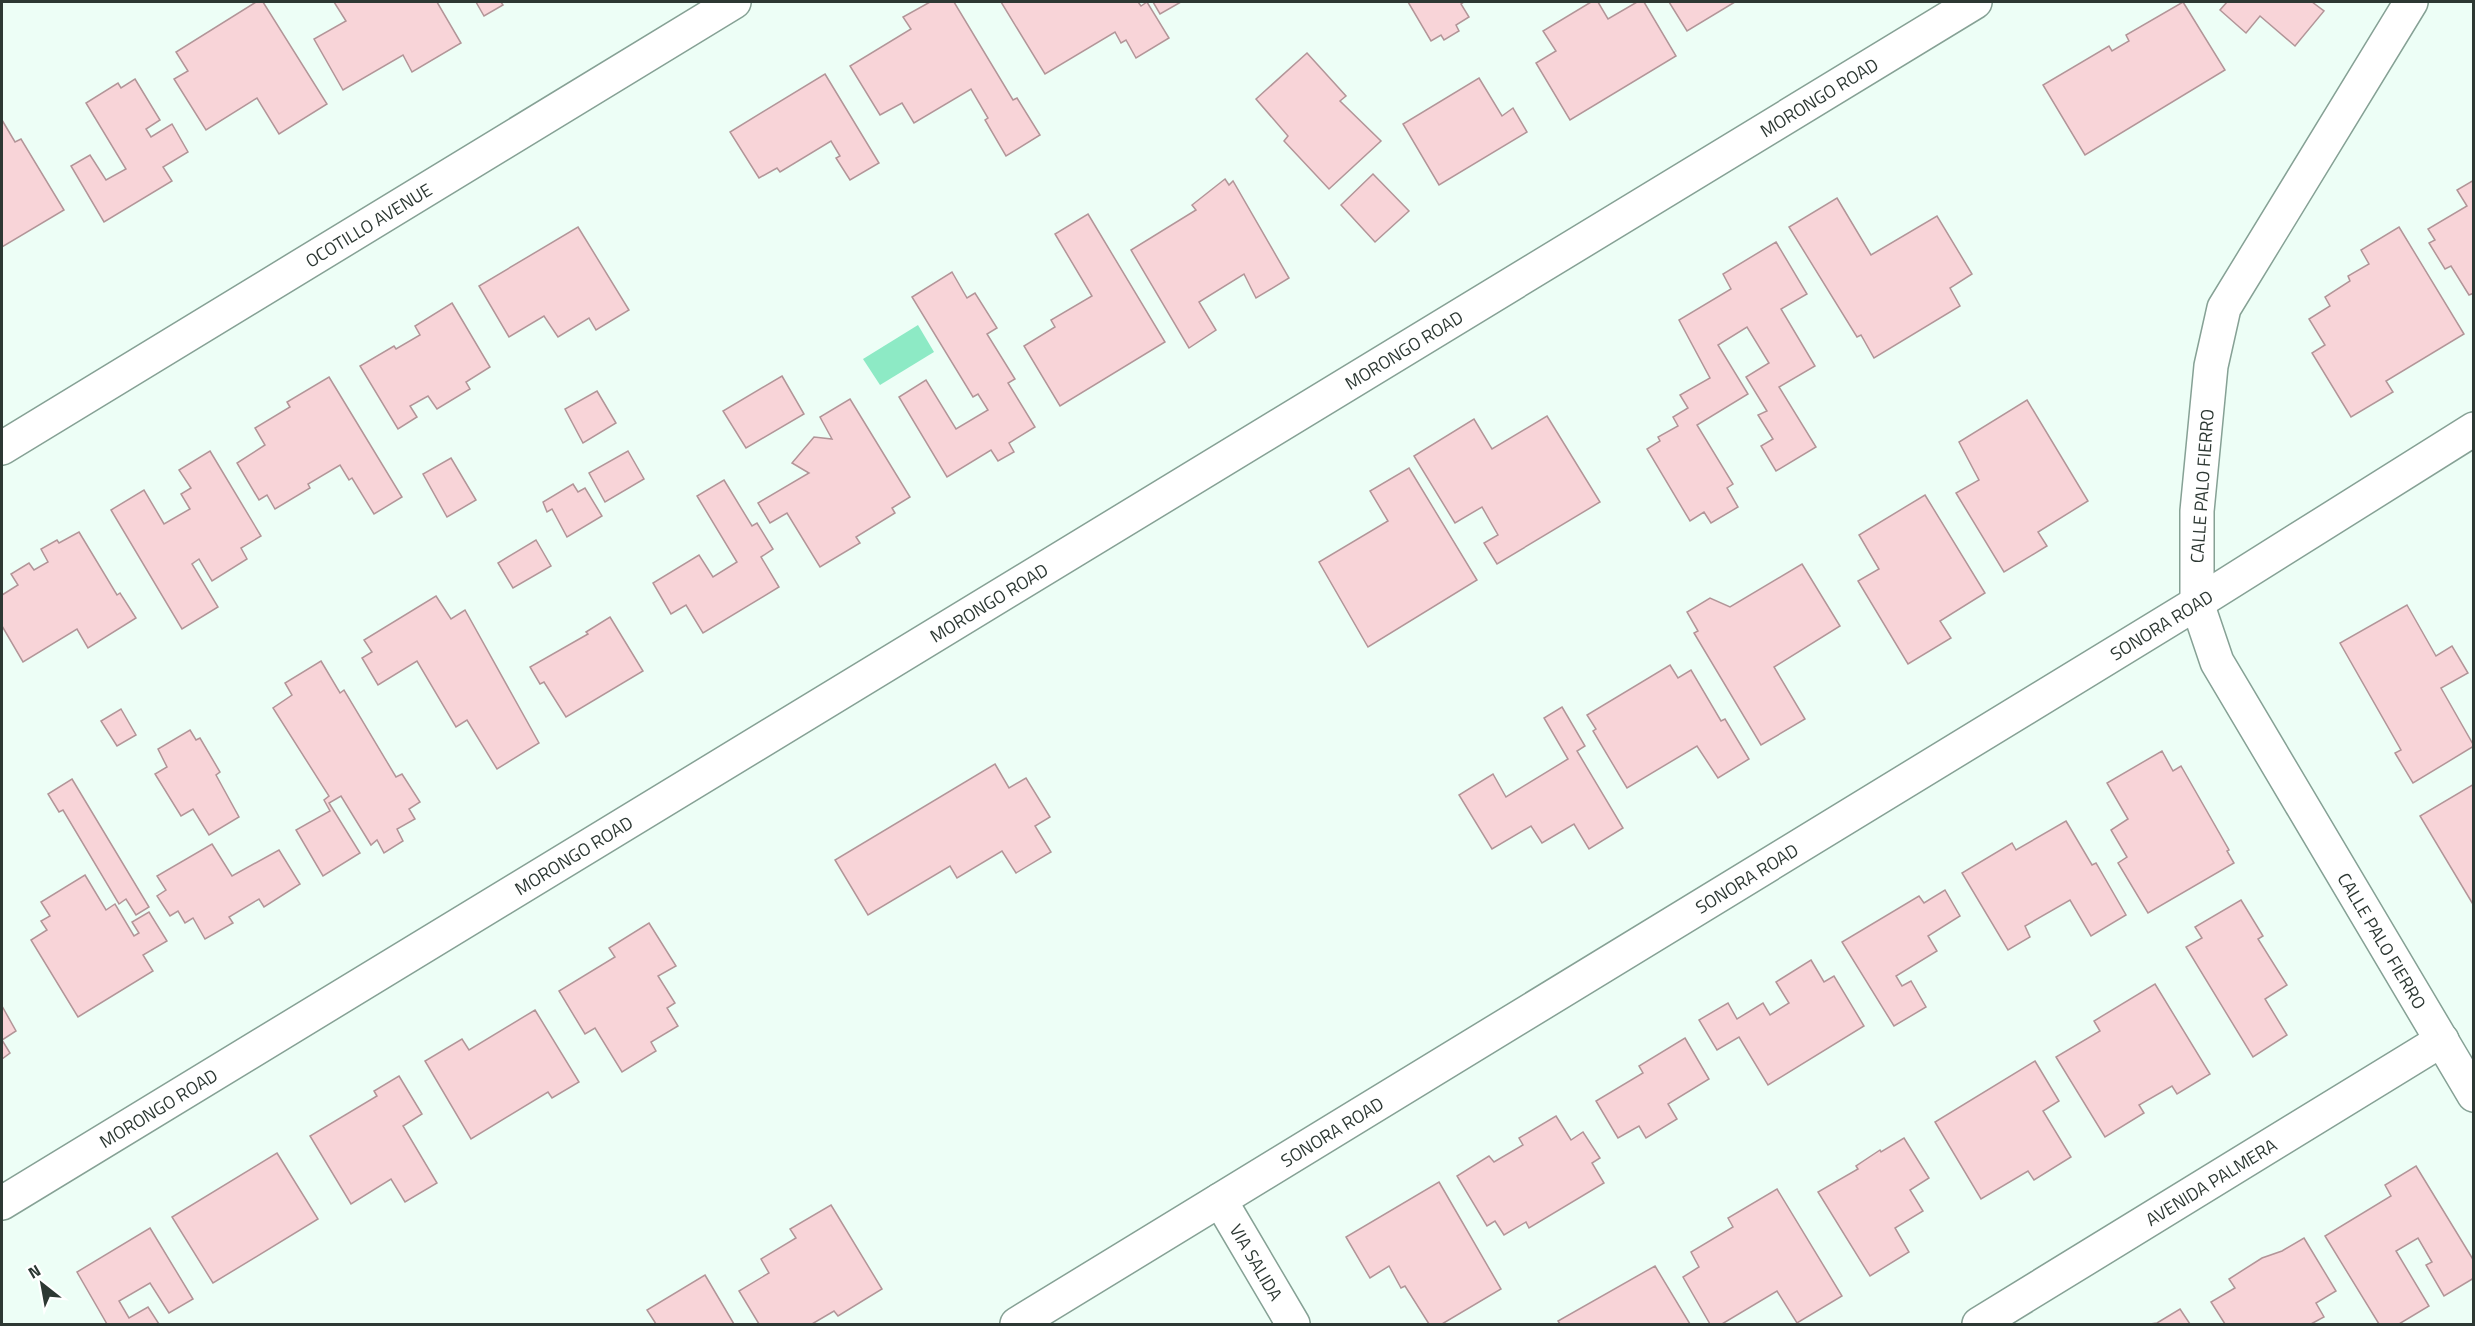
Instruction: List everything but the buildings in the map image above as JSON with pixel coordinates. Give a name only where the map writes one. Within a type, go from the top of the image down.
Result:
[{"type":"street","name":"OCOTILLO AVENUE","points":[[2,448],[734,2]]},
{"type":"street","name":"MORONGO ROAD","points":[[2,1203],[1975,2]]},
{"type":"street","name":"CALLE PALO FIERRO","points":[[2411,2],[2224,308],[2211,366],[2206,411],[2197,511],[2197,603],[2217,662],[2474,1095]]},
{"type":"street","name":"SONORA ROAD","points":[[1017,1324],[2197,603],[2474,429]]},
{"type":"street","name":"AVENIDA PALMERA","points":[[1979,1324],[2442,1040]]},
{"type":"street","name":"VIA SALIDA","points":[[1220,1200],[1293,1324]]},
{"type":"shaded area","points":[[918,325],[934,352],[880,385],[863,359]]}]
